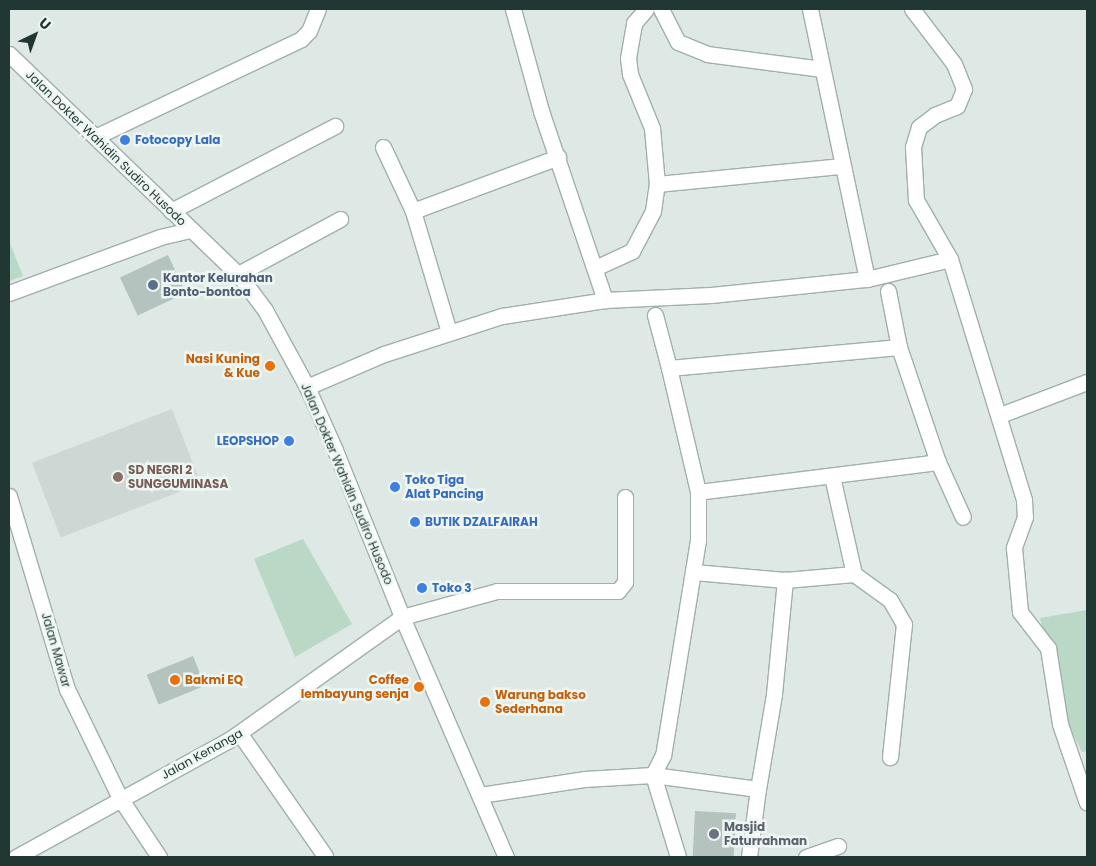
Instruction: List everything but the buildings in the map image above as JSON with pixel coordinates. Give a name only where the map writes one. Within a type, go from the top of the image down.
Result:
[{"type":"street","points":[[95,137],[301,39],[309,31],[318,9]]},
{"type":"street","points":[[512,9],[605,300]]},
{"type":"street","points":[[595,268],[623,258],[640,241],[653,211],[657,184],[652,128],[630,74],[628,58],[634,23],[646,9]]},
{"type":"street","points":[[661,9],[678,42],[707,54],[822,69]]},
{"type":"street","points":[[810,9],[867,279]]},
{"type":"street","points":[[912,9],[954,64],[964,89],[957,106],[935,115],[919,127],[913,147],[916,200],[950,260],[1000,415],[1026,511],[1014,548],[1020,612],[1048,648],[1060,724],[1087,803]]},
{"type":"street","name":"Jalan Dokter Wahidin Sudiro Husodo","points":[[9,54],[238,274],[281,336],[307,386],[402,617],[506,857]]},
{"type":"street","points":[[171,211],[336,126]]},
{"type":"street","points":[[383,147],[413,211],[450,332]]},
{"type":"street","points":[[413,211],[558,157]]},
{"type":"street","points":[[657,184],[842,166]]},
{"type":"street","points":[[238,274],[340,219]]},
{"type":"street","points":[[9,293],[160,237],[191,230]]},
{"type":"street","points":[[307,386],[450,332],[502,316],[605,300],[711,295],[867,279],[950,260]]},
{"type":"street","points":[[888,291],[899,347],[938,462],[963,517]]},
{"type":"street","points":[[655,315],[698,492],[694,572],[663,755],[653,775],[678,857]]},
{"type":"street","points":[[669,368],[899,347]]},
{"type":"street","points":[[1000,415],[1087,382]]},
{"type":"street","points":[[698,492],[938,462]]},
{"type":"street","points":[[832,476],[854,574]]},
{"type":"street","name":"Jalan Mawar","points":[[9,496],[67,689],[120,798],[159,857]]},
{"type":"street","points":[[402,617],[497,591],[618,590],[625,582],[625,496]]},
{"type":"street","points":[[694,572],[785,580],[854,574],[890,600],[900,612],[904,624],[890,757]]},
{"type":"street","points":[[749,857],[774,694],[785,580]]},
{"type":"street","name":"Jalan Kenanga","points":[[16,857],[120,798],[240,734],[402,617]]},
{"type":"street","points":[[240,734],[325,856]]},
{"type":"street","points":[[480,795],[584,779],[653,775],[758,789]]},
{"type":"street","points":[[806,857],[838,846]]},
{"type":"shaded area","name":"SD NEGRI 2 SUNGGUMINASA","points":[[172,409],[201,484],[61,537],[32,463]]},
{"type":"green space","points":[[9,241],[23,276],[9,281]]},
{"type":"green space","points":[[303,539],[352,624],[295,657],[254,559]]},
{"type":"green space","points":[[1087,610],[1087,751],[1082,752],[1067,722],[1040,618]]},
{"type":"place","name":"Fotocopy Lala","points":[[125,140]]},
{"type":"place","name":"Kantor Kelurahan Bonto-bontoa","points":[[153,285]]},
{"type":"place","name":"Nasi Kuning & Kue","points":[[270,366]]},
{"type":"place","name":"LEOPSHOP","points":[[289,441]]},
{"type":"place","name":"SD NEGRI 2 SUNGGUMINASA","points":[[118,477]]},
{"type":"place","name":"Toko Tiga Alat Pancing","points":[[395,487]]},
{"type":"place","name":"BUTIK DZALFAIRAH","points":[[415,522]]},
{"type":"place","name":"Toko 3","points":[[422,588]]},
{"type":"place","name":"Bakmi EQ","points":[[175,680]]},
{"type":"place","name":"Coffee lembayung senja","points":[[419,687]]},
{"type":"place","name":"Warung bakso Sederhana","points":[[485,702]]},
{"type":"place","name":"Masjid Faturrahman","points":[[714,834]]}]
